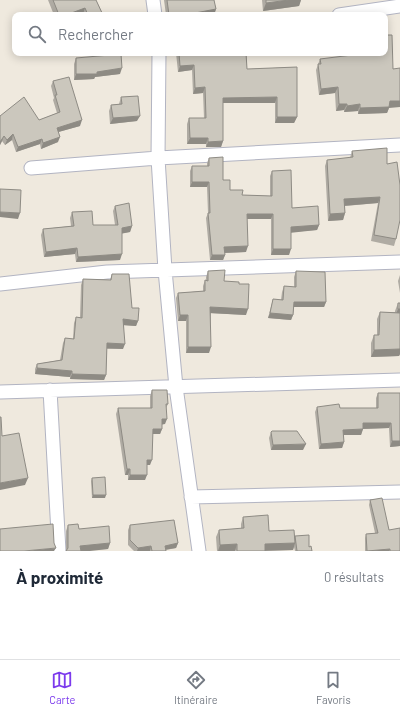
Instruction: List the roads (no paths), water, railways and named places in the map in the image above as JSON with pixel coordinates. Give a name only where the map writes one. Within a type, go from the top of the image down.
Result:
[{"type":"street","points":[[153,0],[155,12]]},
{"type":"street","points":[[359,12],[400,6]]},
{"type":"street","points":[[159,56],[158,158],[165,270],[176,387],[199,551]]},
{"type":"street","points":[[31,168],[158,158],[400,145]]},
{"type":"street","points":[[0,284],[108,272],[400,262]]},
{"type":"street","points":[[0,392],[400,380]]},
{"type":"street","points":[[50,390],[59,551]]},
{"type":"street","points":[[191,497],[400,492]]}]
